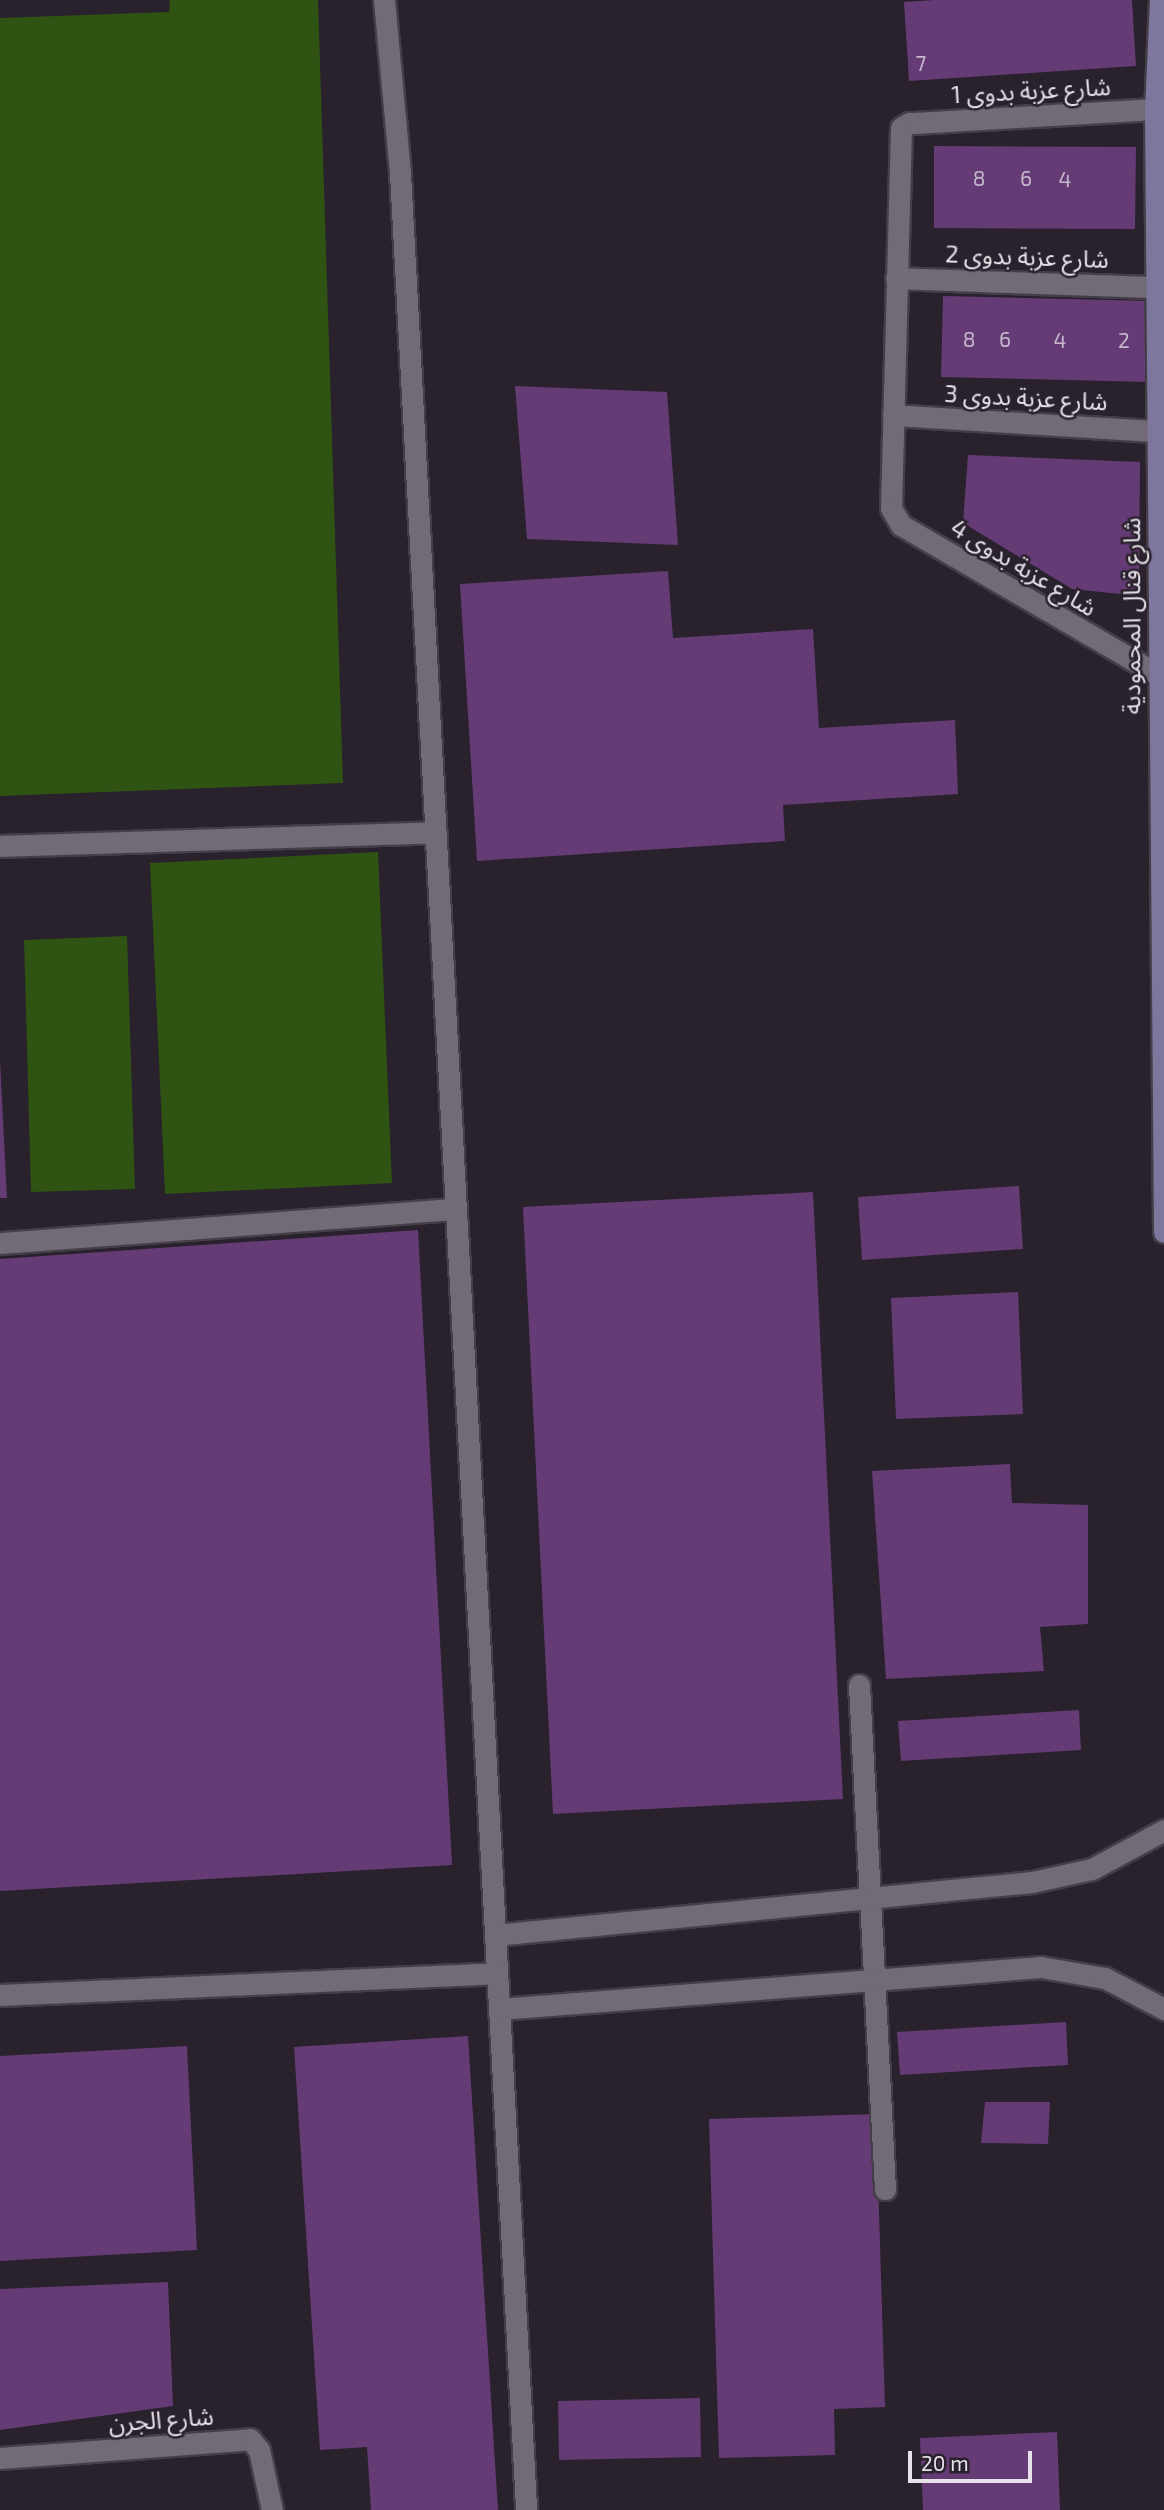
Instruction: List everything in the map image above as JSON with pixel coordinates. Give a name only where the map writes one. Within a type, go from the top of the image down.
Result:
[{"type":"main road","name":"شارع قنال المحمودية","points":[[1160,0],[1155,109],[1156,431],[1164,1232]]},
{"type":"street","points":[[384,0],[400,173],[526,2510]]},
{"type":"street","name":"شارع عزبة بدوى 1","points":[[896,278],[899,131],[909,123],[1155,109]]},
{"type":"street","points":[[893,415],[896,278]]},
{"type":"street","name":"شارع عزبة بدوى 2","points":[[896,278],[1156,287]]},
{"type":"street","name":"شارع عزبة بدوى 3","points":[[893,415],[1156,431]]},
{"type":"street","name":"شارع عزبة بدوى 4","points":[[893,415],[891,512],[901,525],[1157,674]]},
{"type":"street","points":[[0,846],[435,832]]},
{"type":"street","points":[[0,1243],[456,1209]]},
{"type":"street","points":[[859,1685],[885,2189]]},
{"type":"street","points":[[495,1935],[1062,1877],[1119,1857],[1164,1830]]},
{"type":"street","points":[[499,2009],[1052,1968],[1105,1978],[1164,2009]]},
{"type":"street","points":[[0,1995],[497,1973]]},
{"type":"street","name":"شارع الجرن","points":[[0,2458],[250,2439],[258,2447],[272,2510]]},
{"type":"green space","points":[[170,0],[318,0],[343,783],[0,796],[0,18],[169,12]]},
{"type":"green space","points":[[378,852],[392,1183],[165,1194],[150,863]]},
{"type":"green space","points":[[127,936],[135,1189],[31,1192],[24,940]]},
{"type":"building","points":[[1132,0],[1136,66],[909,81],[904,2]]},
{"type":"building","points":[[934,146],[1136,147],[1135,229],[934,228]]},
{"type":"building","points":[[943,296],[1151,301],[1148,382],[941,377]]},
{"type":"building","points":[[515,386],[667,392],[678,545],[527,539]]},
{"type":"building","points":[[968,455],[1140,462],[1139,596],[1072,589],[963,523]]},
{"type":"building","points":[[668,571],[673,638],[813,629],[819,728],[955,720],[958,794],[783,805],[785,841],[477,861],[460,584]]},
{"type":"building","points":[[0,1061],[7,1198],[0,1198]]},
{"type":"building","points":[[1019,1186],[1023,1249],[862,1260],[858,1197]]},
{"type":"building","points":[[813,1192],[843,1799],[553,1814],[523,1207]]},
{"type":"building","points":[[418,1230],[452,1865],[0,1891],[0,1259]]},
{"type":"building","points":[[1018,1292],[1023,1414],[896,1419],[891,1298]]},
{"type":"building","points":[[1010,1464],[1012,1503],[1088,1505],[1088,1624],[1040,1627],[1044,1671],[886,1679],[872,1471]]},
{"type":"building","points":[[1079,1710],[1081,1750],[901,1761],[898,1721]]},
{"type":"building","points":[[1066,2022],[1068,2065],[900,2075],[897,2032]]},
{"type":"building","points":[[468,2036],[498,2510],[371,2510],[367,2447],[320,2450],[294,2047]]},
{"type":"building","points":[[187,2046],[197,2250],[0,2261],[0,2056]]},
{"type":"building","points":[[985,2102],[1050,2102],[1048,2144],[981,2143]]},
{"type":"building","points":[[876,2114],[885,2407],[834,2409],[835,2455],[719,2458],[709,2119]]},
{"type":"building","points":[[168,2282],[173,2406],[0,2430],[0,2289]]},
{"type":"building","points":[[700,2398],[701,2457],[559,2460],[558,2401]]},
{"type":"building","points":[[1057,2432],[1060,2510],[923,2510],[920,2438]]}]
